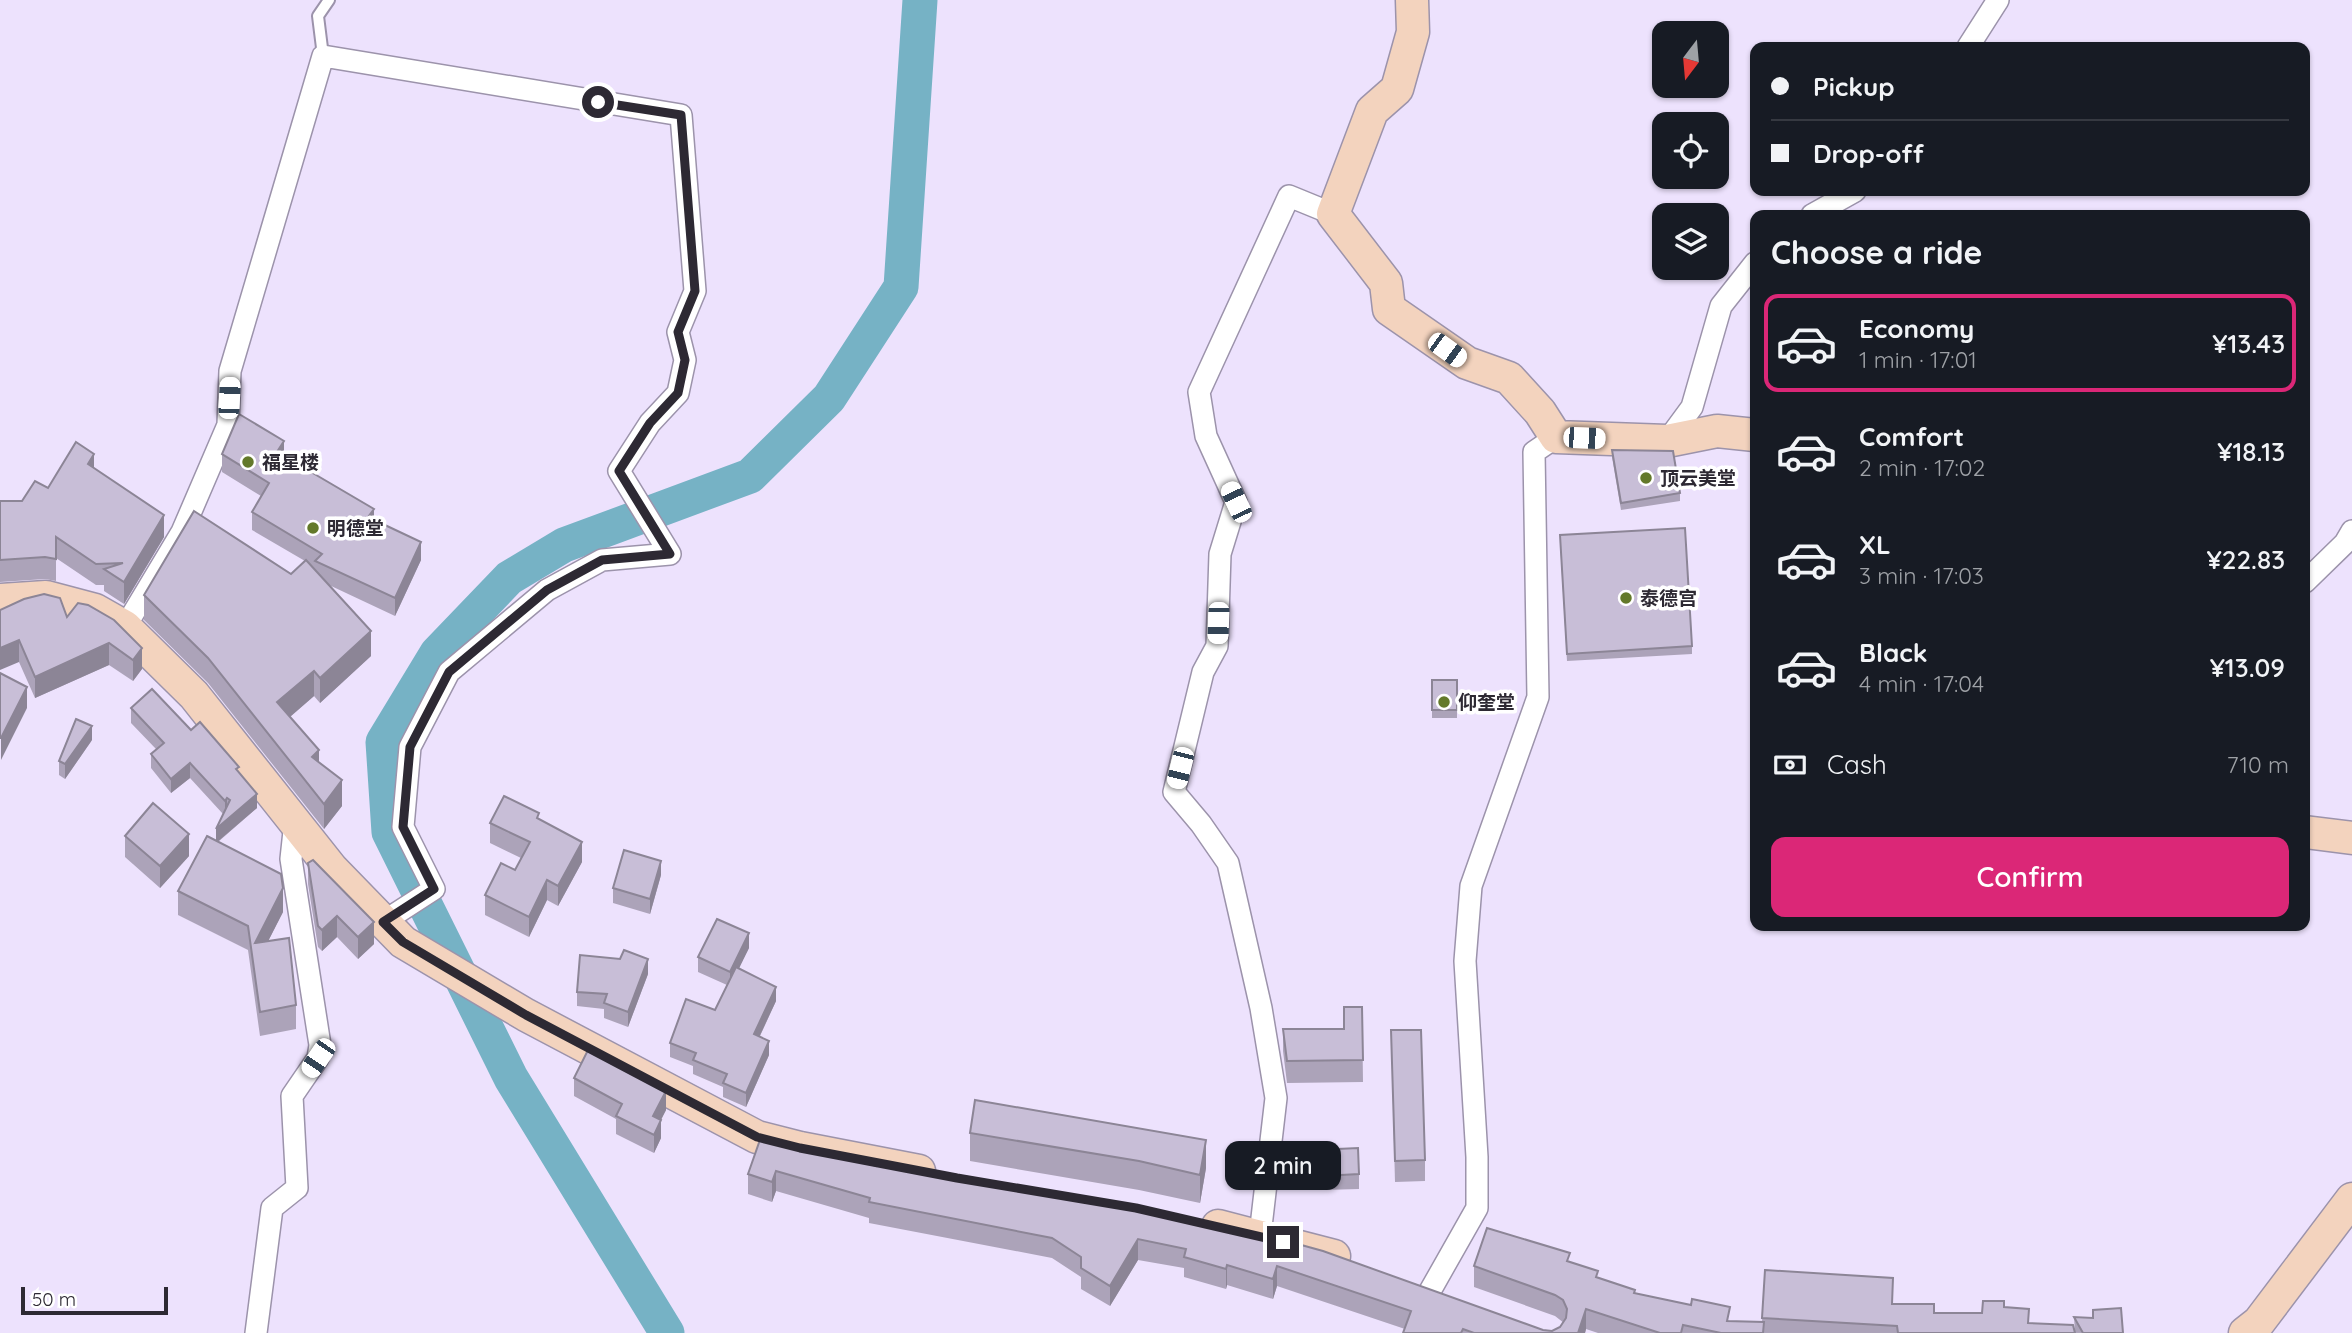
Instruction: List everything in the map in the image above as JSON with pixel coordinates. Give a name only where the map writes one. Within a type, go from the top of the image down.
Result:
[{"type":"street","points":[[1333,214],[1372,111],[1397,89],[1413,32],[1412,0]]},
{"type":"street","points":[[1971,42],[1998,0]]},
{"type":"street","points":[[125,627],[182,532],[228,425],[230,371],[323,56],[681,115],[695,291],[678,332],[685,360],[678,393],[650,423],[619,471],[670,554],[602,560],[547,590],[449,672],[410,747],[403,827],[434,889],[394,925]]},
{"type":"street","points":[[1260,1235],[1276,1098],[1261,1008],[1228,863],[1201,824],[1174,792],[1203,672],[1217,646],[1220,554],[1236,502],[1206,436],[1199,392],[1289,196],[1333,214],[1386,283],[1389,309],[1466,363],[1510,378],[1540,412],[1556,437]]},
{"type":"street","points":[[1821,210],[1846,196]]},
{"type":"street","points":[[1667,441],[1692,407],[1721,306],[1750,269]]},
{"type":"street","points":[[1429,1291],[1477,1208],[1477,1157],[1465,961],[1471,886],[1538,697],[1534,452],[1556,437],[1667,441],[1717,432],[1750,435]]},
{"type":"street","points":[[2310,577],[2345,542],[2352,531]]},
{"type":"street","points":[[0,600],[46,597],[95,610],[125,627],[194,695],[332,869],[394,925],[526,1015],[757,1137],[944,1176]]},
{"type":"street","points":[[256,1333],[272,1208],[297,1188],[292,1096],[318,1058],[320,1045],[291,859],[295,822]]},
{"type":"street","points":[[2310,833],[2352,838]]},
{"type":"street","points":[[2245,1333],[2259,1322],[2352,1199]]},
{"type":"street","points":[[1186,1219],[1260,1235],[1367,1268]]},
{"type":"lane","points":[[323,56],[318,16],[329,0]]},
{"type":"building","points":[[239,414],[284,441],[277,452],[374,509],[368,517],[421,542],[395,598],[315,561],[322,554],[252,512],[269,483],[222,454]]},
{"type":"building","points":[[76,442],[94,454],[88,464],[164,515],[124,582],[104,569],[123,563],[96,564],[56,537],[56,559],[45,557],[0,560],[0,501],[22,501],[35,481],[48,488]]},
{"type":"building","name":"顶云美堂","points":[[1612,450],[1673,451],[1680,493],[1621,503]]},
{"type":"building","points":[[194,511],[291,574],[306,560],[371,631],[320,678],[314,671],[277,702],[319,750],[312,757],[342,780],[324,804],[208,658],[144,595]]},
{"type":"building","name":"泰德宫","points":[[1685,528],[1692,646],[1567,654],[1560,535]]},
{"type":"building","points":[[44,594],[60,598],[67,617],[78,603],[88,605],[114,620],[142,648],[133,660],[109,643],[35,677],[19,640],[0,648],[0,610],[24,599]]},
{"type":"building","points":[[0,673],[27,687],[1,738],[0,738]]},
{"type":"building","name":"仰奎堂","points":[[1432,680],[1457,680],[1457,710],[1432,710]]},
{"type":"building","points":[[152,689],[191,730],[200,722],[239,767],[236,769],[257,794],[216,829],[230,800],[227,798],[225,801],[190,763],[171,779],[151,754],[164,743],[131,708]]},
{"type":"building","points":[[76,719],[92,726],[65,764],[59,761]]},
{"type":"building","points":[[504,796],[539,813],[537,818],[582,842],[558,886],[547,880],[529,917],[485,895],[501,863],[515,870],[530,842],[490,823]]},
{"type":"building","points":[[153,803],[189,834],[160,866],[125,836]]},
{"type":"building","points":[[207,836],[281,874],[283,888],[255,943],[289,938],[296,1005],[260,1012],[248,926],[178,891]]},
{"type":"building","points":[[624,850],[661,861],[650,899],[613,888]]},
{"type":"building","points":[[313,860],[374,922],[358,937],[337,916],[322,930],[318,926],[308,863]]},
{"type":"building","points":[[717,919],[749,933],[730,972],[698,957]]},
{"type":"building","points":[[624,950],[648,959],[628,1012],[604,1003],[607,994],[577,992],[580,955],[620,959]]},
{"type":"building","points":[[736,967],[776,987],[754,1034],[769,1041],[746,1093],[723,1083],[727,1074],[693,1060],[696,1053],[670,1043],[686,999],[715,1010]]},
{"type":"building","points":[[1344,1007],[1362,1007],[1363,1060],[1287,1061],[1283,1029],[1344,1029]]},
{"type":"building","points":[[1391,1030],[1421,1030],[1425,1160],[1395,1161]]},
{"type":"building","points":[[588,1050],[666,1091],[653,1116],[661,1120],[654,1135],[616,1116],[622,1104],[574,1078]]},
{"type":"building","points":[[975,1100],[1206,1140],[1200,1175],[1139,1161],[970,1133]]},
{"type":"building","points":[[761,1137],[876,1166],[877,1161],[1133,1206],[1234,1228],[1323,1251],[1543,1330],[1552,1331],[1560,1327],[1566,1318],[1567,1309],[1563,1300],[1474,1266],[1487,1228],[1570,1253],[1567,1261],[1598,1271],[1596,1277],[1635,1290],[1634,1293],[1691,1305],[1692,1299],[1730,1307],[1727,1321],[1764,1322],[1763,1333],[1721,1333],[1683,1325],[1681,1333],[1660,1333],[1586,1309],[1578,1333],[1474,1333],[1463,1329],[1461,1333],[1403,1333],[1411,1311],[1277,1266],[1273,1279],[1227,1265],[1226,1269],[1184,1257],[1186,1249],[1138,1239],[1110,1286],[1081,1268],[1081,1257],[1052,1238],[869,1202],[870,1198],[776,1171],[772,1182],[748,1174]]},
{"type":"building","points":[[1358,1148],[1359,1174],[1323,1176],[1323,1166],[1295,1167],[1294,1151]]},
{"type":"building","points":[[1765,1270],[1893,1278],[1892,1304],[1934,1304],[1934,1313],[1982,1313],[1983,1301],[2004,1301],[2004,1307],[2029,1309],[2028,1323],[2073,1325],[2075,1333],[1898,1333],[1897,1326],[1762,1318]]},
{"type":"building","points":[[2121,1308],[2123,1333],[2083,1333],[2074,1317],[2093,1318],[2093,1310]]},
{"type":"waterway","points":[[667,1333],[511,1078],[389,832],[383,742],[437,653],[509,578],[564,545],[750,476],[829,398],[901,287],[920,0]]},
{"type":"place","name":"福星楼","points":[[248,462]]},
{"type":"place","name":"顶云美堂","points":[[1646,478]]},
{"type":"place","name":"明德堂","points":[[313,528]]},
{"type":"place","name":"泰德宫","points":[[1626,598]]},
{"type":"place","name":"仰奎堂","points":[[1444,702]]},
{"type":"route","points":[[598,102],[681,115],[695,291],[678,332],[685,360],[678,393],[650,423],[619,471],[670,554],[602,560],[547,590],[449,672],[410,747],[403,827],[434,889],[383,922],[403,942],[526,1015],[757,1137],[800,1148],[957,1178],[1136,1208],[1283,1242]]}]
